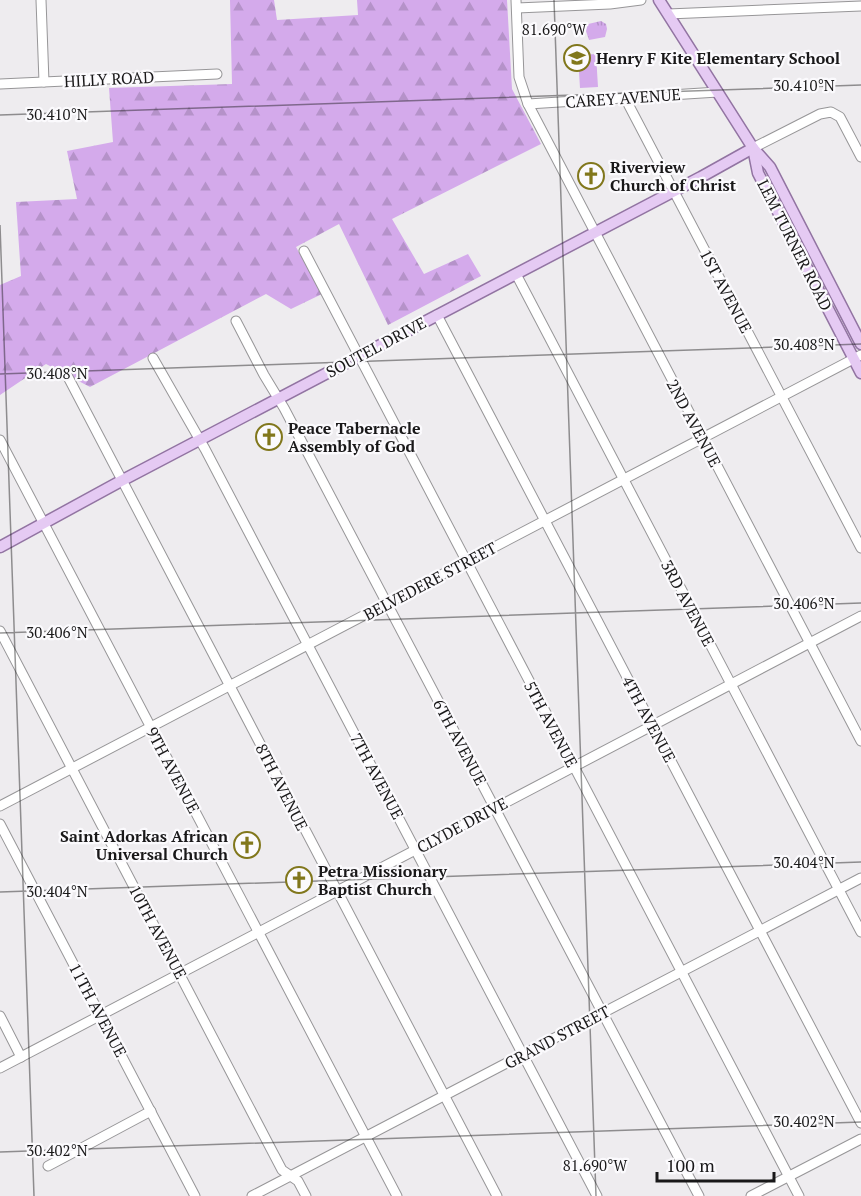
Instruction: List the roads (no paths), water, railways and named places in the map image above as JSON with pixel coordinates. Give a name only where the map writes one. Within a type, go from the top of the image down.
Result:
[{"type":"main road","name":"LEM TURNER ROAD","points":[[659,0],[753,148],[770,167],[861,344]]},
{"type":"main road","name":"LEM TURNER ROAD","points":[[753,148],[758,173],[857,357],[861,373]]},
{"type":"main road","name":"SOUTEL DRIVE","points":[[0,548],[121,481],[753,148]]},
{"type":"street","points":[[42,0],[44,82]]},
{"type":"street","points":[[517,4],[610,4],[641,0]]},
{"type":"street","name":"2ND AVENUE","points":[[517,4],[519,77],[528,104],[861,741]]},
{"type":"street","points":[[668,14],[814,4],[861,6]]},
{"type":"street","name":"HILLY ROAD","points":[[0,84],[218,74]]},
{"type":"street","name":"CAREY AVENUE","points":[[528,104],[718,92]]},
{"type":"street","name":"1ST AVENUE","points":[[625,98],[861,548]]},
{"type":"street","points":[[753,148],[820,114],[831,112],[840,117],[861,157]]},
{"type":"street","name":"5TH AVENUE","points":[[304,251],[799,1196]]},
{"type":"street","name":"3RD AVENUE","points":[[516,274],[861,932]]},
{"type":"street","name":"4TH AVENUE","points":[[437,315],[861,1123]]},
{"type":"street","name":"6TH AVENUE","points":[[236,321],[264,375],[279,398],[699,1196]]},
{"type":"street","name":"BELVEDERE STREET","points":[[0,806],[857,357]]},
{"type":"street","name":"7TH AVENUE","points":[[153,358],[200,440],[597,1196]]},
{"type":"street","name":"8TH AVENUE","points":[[68,377],[497,1196]]},
{"type":"street","name":"9TH AVENUE","points":[[0,440],[397,1196]]},
{"type":"street","name":"CLYDE DRIVE","points":[[0,1068],[861,616]]},
{"type":"street","name":"10TH AVENUE","points":[[0,631],[282,1170],[298,1181],[306,1196]]},
{"type":"street","name":"11TH AVENUE","points":[[0,824],[195,1196]]},
{"type":"street","name":"GRAND STREET","points":[[252,1196],[861,878]]},
{"type":"street","points":[[0,1016],[21,1057]]},
{"type":"street","points":[[48,1166],[151,1111]]},
{"type":"street","points":[[751,1196],[861,1139]]},
{"type":"place","name":"Henry F Kite Elementary School","points":[[577,58]]},
{"type":"place","name":"Riverview Church of Christ","points":[[591,176]]},
{"type":"place","name":"Peace Tabernacle Assembly of God","points":[[269,437]]},
{"type":"place","name":"Saint Adorkas African Universal Church","points":[[247,845]]},
{"type":"place","name":"Petra Missionary Baptist Church","points":[[299,880]]}]
